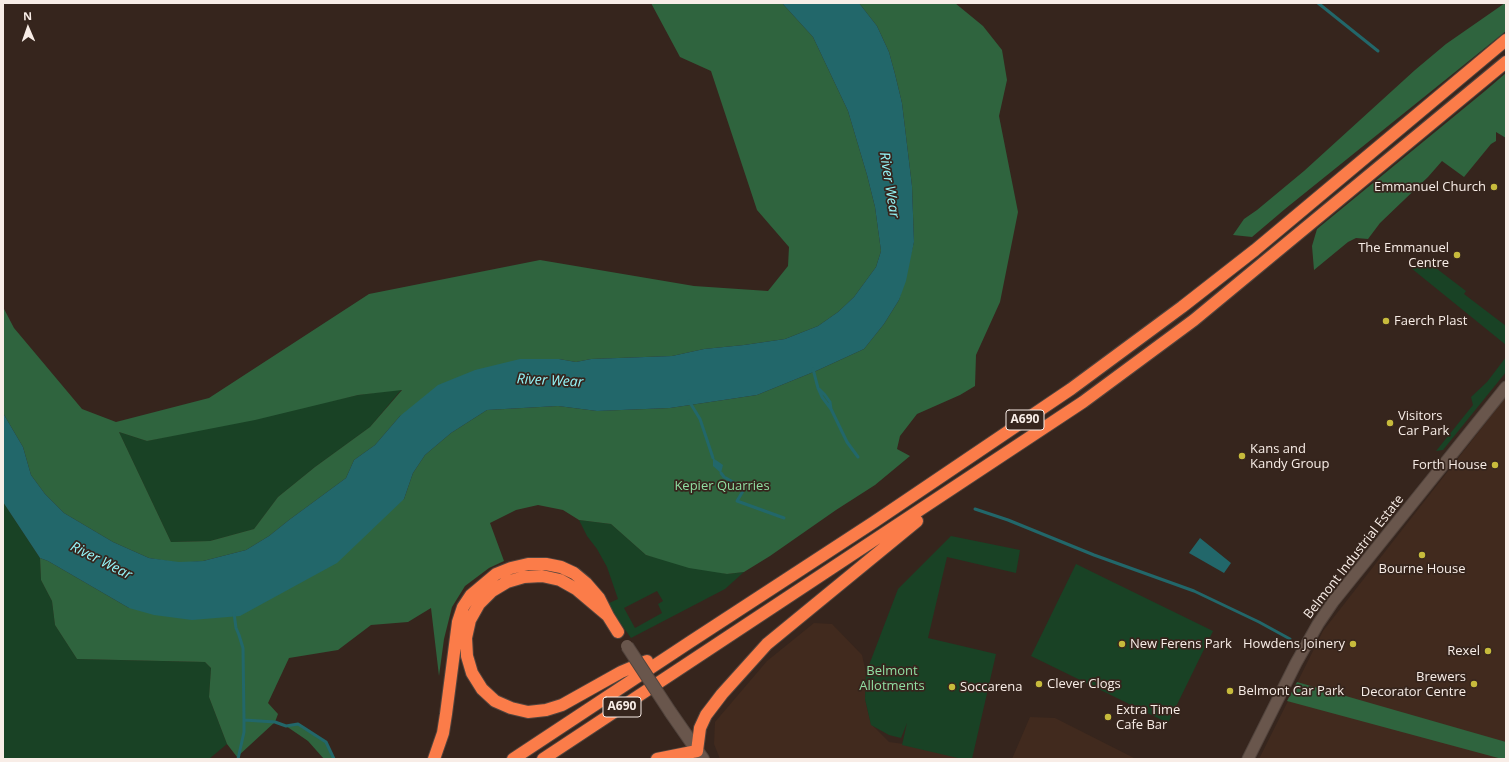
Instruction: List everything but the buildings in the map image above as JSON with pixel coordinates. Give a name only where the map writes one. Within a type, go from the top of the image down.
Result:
[{"type":"highway","name":"A690","points":[[513,759],[880,518],[1096,371],[1255,250],[1506,40]]},
{"type":"highway","name":"A690","points":[[543,759],[1083,402],[1194,320],[1506,62]]},
{"type":"highway","points":[[657,759],[700,755],[700,728],[706,715],[722,694],[767,644],[905,530],[996,460]]},
{"type":"highway","points":[[434,759],[443,733],[458,622],[471,595],[496,574],[511,568],[528,564],[546,564],[561,567],[574,573],[586,583],[599,598],[618,632]]},
{"type":"highway","points":[[608,616],[576,589],[560,580],[542,576],[524,577],[507,582],[492,591],[479,604],[470,620],[466,638],[467,656],[472,673],[482,689],[495,701],[511,708],[528,712],[546,710],[562,705],[621,672],[690,642]]},
{"type":"street","name":"Belmont Industrial Estate","points":[[1248,759],[1296,663],[1318,624],[1333,602],[1506,386]]},
{"type":"street","points":[[618,632],[700,755]]},
{"type":"shaded area","points":[[1506,397],[1506,759],[1259,759],[1323,631]]},
{"type":"shaded area","points":[[814,623],[832,624],[862,655],[866,673],[865,699],[871,724],[889,742],[971,759],[720,759],[714,744],[715,722],[767,661]]},
{"type":"shaded area","points":[[1030,717],[1055,718],[1136,759],[1012,759]]},
{"type":"green space","points":[[651,3],[782,3],[813,37],[848,111],[875,207],[881,251],[876,267],[854,297],[838,312],[818,326],[785,339],[704,349],[672,356],[591,359],[576,362],[559,359],[400,416],[375,445],[354,460],[346,478],[269,536],[246,550],[203,561],[179,563],[149,558],[113,542],[64,513],[45,494],[31,475],[23,447],[3,413],[3,307],[14,328],[82,409],[116,422],[209,398],[369,294],[540,260],[694,286],[768,291],[788,266],[789,247],[757,210],[711,71],[680,57]],"holes":[[[402,390],[370,427],[315,467],[278,497],[254,529],[210,541],[171,542],[119,432],[147,441],[255,420],[358,395]]]},
{"type":"green space","name":"Kepier Quarries","points":[[859,3],[955,3],[983,26],[1002,50],[1007,80],[999,116],[1018,212],[1000,302],[976,355],[975,386],[960,395],[917,414],[900,436],[897,449],[910,456],[875,485],[744,572],[727,574],[689,568],[646,555],[611,524],[579,520],[563,510],[538,505],[516,510],[490,523],[504,561],[489,568],[465,586],[452,607],[444,639],[439,676],[431,608],[408,622],[371,625],[338,650],[289,658],[268,703],[278,714],[275,722],[237,757],[227,744],[209,697],[211,668],[205,662],[77,659],[55,625],[52,601],[41,580],[40,558],[48,561],[129,608],[404,499],[413,473],[425,455],[451,433],[487,410],[558,406],[597,411],[670,408],[757,395],[816,371],[864,349],[884,324],[899,300],[914,242],[912,186],[902,103],[889,52],[877,26]]},
{"type":"green space","points":[[1505,3],[1506,31],[1252,237],[1233,235],[1244,219],[1304,171],[1415,70],[1446,44]]},
{"type":"green space","points":[[1506,73],[1506,138],[1496,132],[1496,141],[1491,144],[1464,177],[1442,161],[1428,177],[1380,223],[1368,239],[1356,238],[1348,242],[1314,270],[1312,246],[1317,229]]},
{"type":"green space","points":[[1424,259],[1466,291],[1464,294],[1506,326],[1506,345],[1411,268]]},
{"type":"green space","points":[[1506,357],[1506,372],[1443,450],[1436,451],[1473,405],[1471,397],[1487,382]]},
{"type":"green space","points":[[402,389],[370,427],[315,467],[278,497],[254,529],[210,541],[171,542],[119,432],[147,441],[358,395]]},
{"type":"green space","points":[[3,502],[40,558],[41,580],[52,601],[55,625],[77,659],[205,662],[211,668],[209,697],[227,744],[209,759],[3,759]]},
{"type":"green space","points":[[579,520],[611,524],[646,555],[727,574],[744,572],[725,589],[631,638],[607,604],[618,599],[607,567],[597,549],[587,536]],"holes":[[[657,591],[663,601],[658,604],[662,613],[635,628],[624,608]]]},
{"type":"green space","name":"Belmont Allotments","points":[[951,536],[1020,550],[1016,573],[947,557],[928,638],[996,654],[972,759],[962,759],[902,745],[907,723],[901,738],[889,735],[871,725],[865,699],[866,673],[898,589]]},
{"type":"green space","name":"New Ferens Park","points":[[1076,564],[1213,631],[1168,723],[1031,656]]},
{"type":"green space","points":[[1297,682],[1506,742],[1506,759],[1287,701]]},
{"type":"green space","points":[[298,724],[326,742],[334,759],[324,759],[308,741],[286,726]]},
{"type":"water","name":"River Wear","points":[[782,3],[859,3],[877,26],[889,52],[902,103],[912,186],[914,242],[906,281],[899,300],[884,324],[864,349],[816,371],[757,395],[670,408],[597,411],[558,406],[487,410],[451,433],[425,455],[413,473],[404,499],[337,563],[240,616],[192,620],[154,615],[129,608],[48,561],[40,558],[3,502],[3,413],[23,447],[31,475],[45,494],[64,513],[113,542],[149,558],[179,562],[203,561],[246,550],[269,536],[346,478],[354,460],[375,445],[400,416],[438,385],[475,370],[520,359],[559,359],[576,362],[591,359],[672,356],[704,349],[785,339],[818,326],[838,312],[854,297],[876,267],[881,251],[875,207],[848,111],[813,37]]},
{"type":"water","points":[[713,458],[723,465],[721,473],[713,466]]},
{"type":"water","points":[[1200,538],[1231,563],[1224,573],[1189,553]]},
{"type":"waterway","points":[[1318,3],[1378,51]]},
{"type":"waterway","points":[[813,369],[822,397],[831,409],[847,442],[858,457]]},
{"type":"waterway","points":[[819,389],[830,402],[831,409]]},
{"type":"waterway","points":[[689,401],[700,419],[713,458]]},
{"type":"waterway","points":[[721,473],[743,491],[737,501],[784,518]]},
{"type":"waterway","points":[[975,509],[1008,520],[1094,555],[1194,591],[1259,622],[1290,639]]},
{"type":"waterway","points":[[234,613],[236,628],[243,648],[244,732],[238,759]]},
{"type":"waterway","points":[[244,720],[275,722],[286,726],[298,724],[326,742],[334,759]]},
{"type":"place","name":"Emmanuel Church","points":[[1494,187]]},
{"type":"place","name":"The Emmanuel Centre","points":[[1457,255]]},
{"type":"place","name":"Faerch Plast","points":[[1386,321]]},
{"type":"place","name":"Visitors Car Park","points":[[1390,423]]},
{"type":"place","name":"Kans and Kandy Group","points":[[1242,456]]},
{"type":"place","name":"Forth House","points":[[1495,465]]},
{"type":"place","name":"Bourne House","points":[[1422,555]]},
{"type":"place","name":"New Ferens Park","points":[[1122,644]]},
{"type":"place","name":"Howdens Joinery","points":[[1353,644]]},
{"type":"place","name":"Rexel","points":[[1488,651]]},
{"type":"place","name":"Clever Clogs","points":[[1039,684]]},
{"type":"place","name":"Brewers Decorator Centre","points":[[1474,684]]},
{"type":"place","name":"Soccarena","points":[[952,687]]},
{"type":"place","name":"Belmont Car Park","points":[[1230,691]]},
{"type":"place","name":"Extra Time Cafe Bar","points":[[1108,717]]}]
